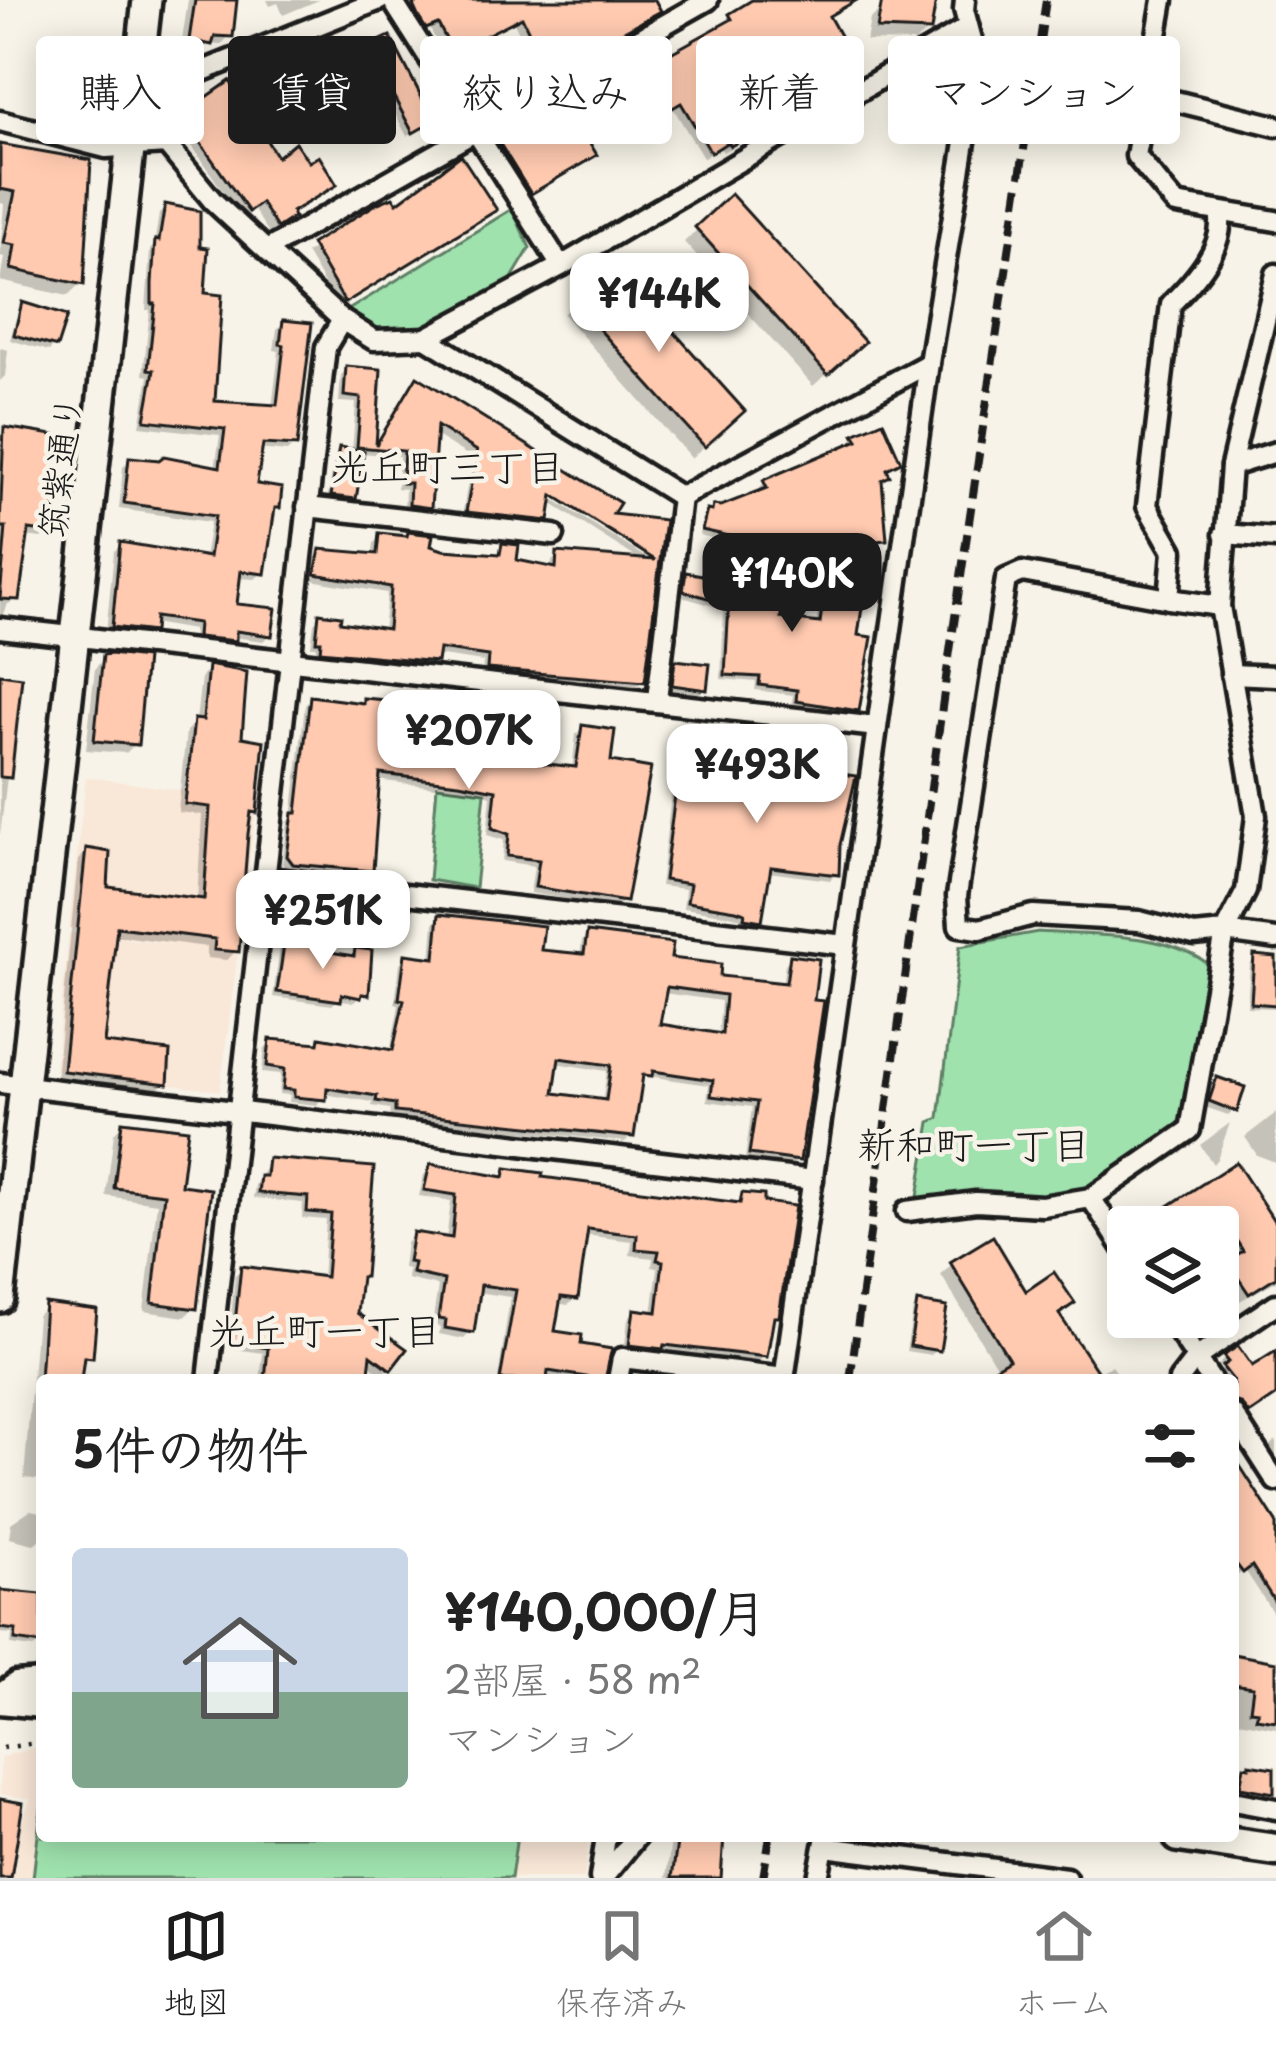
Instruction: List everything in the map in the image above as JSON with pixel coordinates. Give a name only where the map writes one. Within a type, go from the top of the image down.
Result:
[{"type":"main road","points":[[0,1696],[36,1701]]},
{"type":"main road","points":[[1221,1842],[1276,1850]]},
{"type":"street","name":"筑紫通り","points":[[144,36],[147,0]]},
{"type":"street","points":[[204,71],[380,0]]},
{"type":"street","points":[[392,0],[420,44]]},
{"type":"street","points":[[644,36],[708,0]]},
{"type":"street","points":[[785,1374],[929,363],[978,62],[965,0]]},
{"type":"street","points":[[1157,36],[1163,0]]},
{"type":"street","points":[[0,121],[106,148],[166,144],[213,201],[342,320],[374,340],[426,338],[561,266],[968,27]]},
{"type":"street","points":[[1180,102],[1276,126]]},
{"type":"street","name":"筑紫通り","points":[[0,1298],[12,1085],[74,637],[133,144]]},
{"type":"street","points":[[268,249],[452,144]]},
{"type":"street","points":[[483,144],[561,266]]},
{"type":"street","points":[[1138,144],[1136,157],[1175,204],[1276,221]]},
{"type":"street","points":[[1169,599],[1173,551],[1147,506],[1171,304],[1194,280],[1216,241],[1219,212]]},
{"type":"street","points":[[907,1211],[976,1202],[1042,1206],[1090,1198],[1190,1130],[1225,932],[1246,890],[1266,817],[1231,674],[1220,606],[1232,466],[1276,274]]},
{"type":"street","points":[[209,1374],[326,347],[342,320]]},
{"type":"street","points":[[426,338],[681,497]]},
{"type":"street","points":[[681,497],[929,363]]},
{"type":"street","points":[[1232,466],[1276,452]]},
{"type":"street","points":[[657,699],[681,497]]},
{"type":"street","points":[[307,507],[554,535]]},
{"type":"street","points":[[1224,534],[1276,538]]},
{"type":"street","points":[[1220,606],[1022,572],[1006,579],[957,896],[959,926],[980,929],[1033,915],[1139,921],[1195,935],[1225,932],[1276,938]]},
{"type":"street","points":[[0,628],[877,727]]},
{"type":"street","points":[[1231,674],[1276,676]]},
{"type":"street","points":[[268,878],[845,945]]},
{"type":"street","points":[[12,1085],[813,1180]]},
{"type":"street","points":[[1090,1198],[1107,1224]]},
{"type":"street","points":[[1184,1374],[1196,1358],[1276,1304]]},
{"type":"street","points":[[1183,1338],[1207,1374]]},
{"type":"street","points":[[619,1374],[622,1358],[745,1374]]},
{"type":"street","points":[[1239,1423],[1276,1480]]},
{"type":"street","points":[[0,1696],[16,1682],[36,1680]]},
{"type":"street","points":[[1239,1802],[1276,1809]]},
{"type":"street","points":[[602,1878],[605,1842]]},
{"type":"street","points":[[602,1878],[632,1842]]},
{"type":"street","points":[[818,1878],[825,1842],[1066,1878]]},
{"type":"path","points":[[3,1748],[36,1743]]},
{"type":"shaded area","points":[[86,777],[257,801],[220,1091],[55,1070],[69,932],[189,946],[69,929]]},
{"type":"shaded area","points":[[36,1747],[36,1842],[589,1842],[584,1878],[0,1878],[0,1871],[15,1872],[20,1828],[30,1799],[0,1794],[0,1758]]},
{"type":"green space","points":[[512,209],[530,248],[506,288],[425,334],[380,333],[348,310]]},
{"type":"green space","points":[[437,786],[485,792],[475,888],[429,880]]},
{"type":"green space","points":[[1038,932],[1148,940],[1207,963],[1183,1124],[1100,1185],[1052,1198],[917,1203],[930,1122],[939,1118],[960,946]]},
{"type":"green space","points":[[37,1842],[516,1842],[511,1878],[33,1878]]},
{"type":"building","points":[[195,0],[237,0],[233,36],[215,36],[212,45],[204,43],[204,36],[190,36]]},
{"type":"building","points":[[423,0],[655,0],[661,11],[615,36],[531,36],[522,17],[485,36],[444,36],[438,24],[426,29],[413,5]]},
{"type":"building","points":[[752,0],[857,0],[829,16],[840,36],[701,36],[732,19],[729,14]]},
{"type":"building","points":[[882,0],[936,0],[931,31],[877,29]]},
{"type":"building","points":[[696,39],[696,128],[681,103],[672,108],[672,52]]},
{"type":"building","points":[[396,48],[420,94],[420,129],[413,133],[396,101]]},
{"type":"building","points":[[228,82],[228,144],[269,144],[277,157],[296,144],[309,162],[319,156],[337,185],[292,212],[294,217],[277,228],[261,203],[249,212],[201,144],[204,99]]},
{"type":"building","points":[[0,144],[91,160],[84,285],[11,269],[15,245],[4,243],[15,192],[0,189]]},
{"type":"building","points":[[500,144],[590,144],[597,155],[531,194]]},
{"type":"building","points":[[461,155],[497,210],[345,303],[311,244],[378,203],[393,197],[397,203]]},
{"type":"building","points":[[731,194],[865,342],[828,375],[695,227]]},
{"type":"building","points":[[165,204],[200,211],[200,247],[208,248],[205,293],[222,295],[215,401],[277,405],[283,320],[312,323],[297,446],[263,444],[257,484],[282,488],[265,574],[241,571],[237,604],[276,608],[272,636],[236,631],[236,641],[197,637],[198,623],[155,617],[154,632],[112,627],[120,542],[209,557],[215,516],[124,503],[129,457],[159,460],[164,456],[220,467],[225,429],[145,420],[154,370],[148,369],[155,240],[159,241]]},
{"type":"building","points":[[613,264],[745,411],[705,447],[573,300]]},
{"type":"building","points":[[22,302],[67,316],[57,347],[14,335]]},
{"type":"building","points":[[346,366],[381,369],[376,445],[417,376],[620,503],[613,514],[665,520],[645,682],[487,669],[488,656],[439,649],[437,662],[320,651],[321,641],[316,641],[319,613],[341,616],[340,622],[388,629],[391,587],[315,574],[320,549],[377,554],[379,533],[407,536],[408,532],[433,535],[431,546],[443,550],[500,554],[502,543],[519,545],[517,560],[556,568],[557,552],[655,560],[553,495],[549,521],[466,512],[477,451],[437,426],[431,508],[409,505],[410,483],[402,483],[404,451],[357,447],[361,398],[344,396]]},
{"type":"building","points":[[883,421],[901,462],[887,469],[890,476],[882,480],[887,540],[756,553],[751,541],[702,530],[713,505],[767,488],[763,480],[858,440],[854,434]]},
{"type":"building","points":[[4,427],[65,437],[51,533],[29,530],[19,600],[0,599],[6,527],[0,527]]},
{"type":"building","points":[[339,447],[364,451],[356,499],[331,496]]},
{"type":"building","points":[[761,566],[792,570],[781,618],[820,623],[826,575],[866,580],[858,635],[872,637],[859,711],[796,701],[797,690],[759,685],[760,677],[725,675],[729,604],[683,591],[686,572],[702,575],[704,567],[766,579]]},
{"type":"building","points":[[103,655],[146,658],[138,745],[94,741]]},
{"type":"building","points":[[675,660],[710,664],[707,690],[672,685]]},
{"type":"building","points":[[208,665],[247,672],[242,737],[264,741],[257,813],[251,812],[248,834],[239,952],[214,950],[215,939],[117,927],[104,1043],[170,1051],[168,1084],[63,1071],[86,848],[110,852],[108,887],[204,899],[210,807],[185,804],[194,719],[203,720]]},
{"type":"building","points":[[0,674],[22,677],[11,778],[0,777]]},
{"type":"building","points":[[408,695],[441,699],[437,746],[472,750],[474,727],[495,730],[495,734],[541,740],[538,763],[576,767],[582,725],[615,730],[611,761],[651,768],[626,902],[535,887],[539,860],[507,856],[509,834],[492,828],[496,790],[459,783],[380,774],[373,871],[293,864],[287,856],[293,813],[297,813],[310,696],[363,703],[363,698],[407,702]]},
{"type":"building","points":[[742,733],[760,735],[757,763],[793,768],[794,757],[816,760],[817,749],[844,753],[841,774],[856,776],[840,845],[839,875],[771,867],[762,921],[744,918],[745,913],[736,910],[687,902],[690,884],[664,880],[677,780],[704,784],[707,761],[739,765]]},
{"type":"building","points":[[439,914],[544,926],[541,950],[584,954],[587,932],[673,943],[671,958],[721,964],[720,976],[786,983],[790,955],[819,959],[814,1000],[824,1001],[800,1161],[749,1154],[757,1102],[711,1096],[713,1080],[653,1071],[652,1076],[643,1075],[634,1137],[395,1112],[395,1104],[376,1101],[377,1096],[327,1088],[326,1100],[294,1097],[294,1090],[283,1089],[285,1069],[267,1066],[270,1039],[319,1043],[320,1037],[393,1050],[404,1000],[399,999],[405,954],[435,958]],"holes":[[[667,987],[725,995],[722,1034],[660,1024]],[[559,1058],[611,1065],[606,1100],[554,1093]]]},
{"type":"building","points":[[285,938],[320,943],[319,950],[354,956],[355,948],[372,950],[369,995],[342,994],[341,1001],[277,992]]},
{"type":"building","points":[[1254,955],[1276,957],[1276,1005],[1251,1003]]},
{"type":"building","points":[[1217,1077],[1245,1087],[1237,1112],[1209,1101]]},
{"type":"building","points":[[122,1121],[188,1129],[181,1185],[211,1189],[197,1309],[152,1303],[164,1194],[114,1188]]},
{"type":"building","points":[[268,1158],[374,1167],[365,1277],[361,1277],[357,1313],[407,1349],[391,1370],[371,1355],[369,1374],[266,1374],[268,1348],[233,1342],[241,1266],[326,1277],[331,1214],[307,1212],[308,1197],[258,1193],[260,1176],[266,1176]]},
{"type":"building","points":[[1236,1162],[1276,1224],[1276,1277],[1249,1294],[1239,1279],[1239,1254],[1243,1251],[1239,1206],[1168,1206]]},
{"type":"building","points":[[430,1164],[504,1177],[506,1168],[740,1203],[742,1193],[764,1195],[764,1202],[795,1206],[779,1317],[774,1317],[767,1357],[629,1345],[634,1309],[657,1312],[663,1261],[657,1260],[659,1251],[636,1249],[637,1235],[588,1229],[578,1299],[561,1297],[555,1331],[582,1335],[581,1344],[612,1349],[606,1374],[501,1374],[516,1290],[481,1285],[474,1333],[445,1328],[446,1320],[438,1319],[444,1280],[412,1273],[414,1263],[408,1262],[413,1232],[452,1238],[456,1195],[424,1190]]},
{"type":"building","points":[[993,1236],[1026,1291],[1054,1272],[1075,1303],[1059,1314],[1099,1374],[984,1374],[1009,1359],[950,1262]]},
{"type":"building","points":[[917,1302],[947,1307],[940,1351],[910,1346]]},
{"type":"building","points":[[45,1303],[97,1310],[93,1358],[84,1357],[82,1374],[40,1374]]},
{"type":"building","points":[[1238,1346],[1252,1366],[1276,1351],[1276,1396],[1249,1414],[1239,1403],[1239,1374],[1228,1374],[1222,1366],[1228,1362],[1223,1356]]},
{"type":"building","points":[[1239,1464],[1276,1522],[1276,1604],[1252,1566],[1243,1573],[1239,1568]]},
{"type":"building","points":[[0,1590],[36,1593],[36,1643],[15,1640],[16,1630],[0,1628]]},
{"type":"building","points":[[1239,1655],[1276,1662],[1276,1721],[1256,1718],[1258,1711],[1250,1710],[1253,1687],[1239,1685]]},
{"type":"building","points":[[1244,1766],[1274,1768],[1274,1793],[1240,1787]]},
{"type":"building","points":[[0,1799],[23,1803],[11,1878],[0,1878]]},
{"type":"building","points":[[677,1842],[724,1842],[721,1878],[672,1878]]},
{"type":"railway","points":[[851,1374],[946,678],[1046,0]]},
{"type":"railway","points":[[763,1878],[769,1842]]},
{"type":"district","name":"光丘町三丁目","points":[[448,464]]},
{"type":"district","name":"新和町一丁目","points":[[974,1142]]},
{"type":"district","name":"光丘町一丁目","points":[[325,1328]]}]
